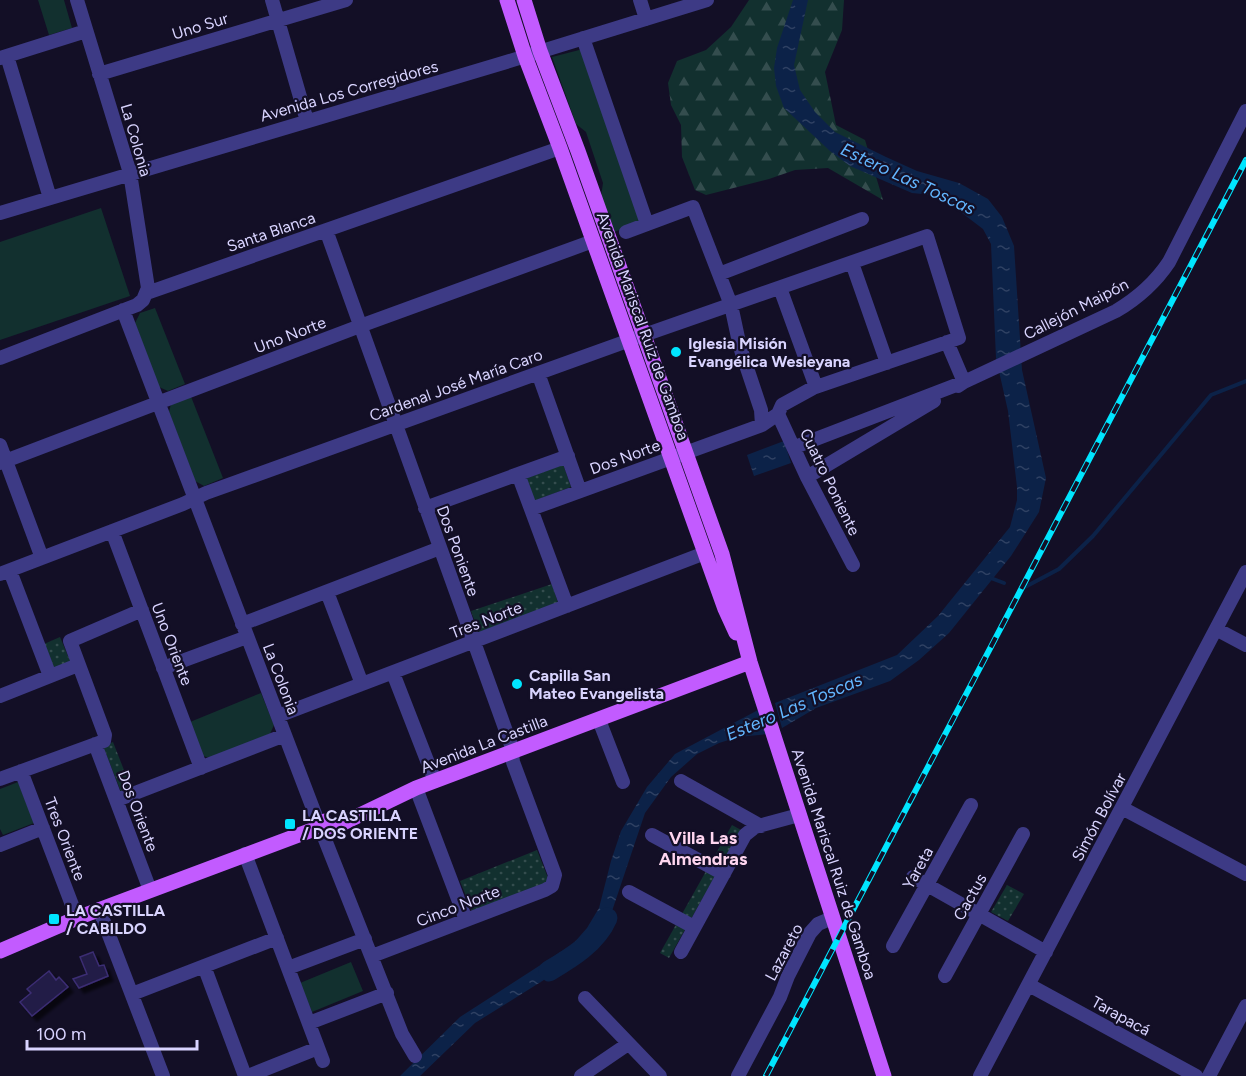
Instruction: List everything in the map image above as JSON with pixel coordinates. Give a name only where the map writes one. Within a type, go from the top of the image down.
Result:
[{"type":"main road","name":"Avenida Mariscal Ruiz de Gamboa","points":[[507,0],[525,56],[629,340],[722,554],[750,662],[884,1076]]},
{"type":"main road","name":"Avenida Mariscal Ruiz de Gamboa","points":[[524,0],[540,51],[644,335],[705,553],[725,609],[750,662]]},
{"type":"main road","name":"Avenida La Castilla","points":[[0,951],[99,909],[320,827],[332,817],[400,795],[750,662]]},
{"type":"street","name":"La Colonia","points":[[77,0],[130,173],[148,282],[147,293]]},
{"type":"street","points":[[272,0],[308,121]]},
{"type":"street","name":"Uno Sur","points":[[99,74],[346,0]]},
{"type":"street","points":[[640,0],[646,19]]},
{"type":"street","name":"Avenida Los Corregidores","points":[[0,213],[706,0]]},
{"type":"street","points":[[50,198],[3,57],[86,31]]},
{"type":"street","points":[[583,38],[647,224]]},
{"type":"street","name":"Callejón Maipón","points":[[795,447],[988,372],[1127,305],[1154,282],[1168,262],[1246,111]]},
{"type":"street","name":"Santa Blanca","points":[[0,358],[137,305],[147,293],[560,147]]},
{"type":"street","points":[[626,232],[693,207],[730,305],[740,347],[761,410],[762,425]]},
{"type":"street","points":[[719,274],[862,219]]},
{"type":"street","name":"Dos Poniente","points":[[326,230],[511,745],[513,762],[554,872],[554,883]]},
{"type":"street","name":"Cardenal José María Caro","points":[[5,572],[194,498],[629,340],[927,236],[953,340]]},
{"type":"street","name":"Uno Norte","points":[[3,462],[360,326],[593,241]]},
{"type":"street","points":[[852,262],[887,363]]},
{"type":"street","points":[[780,288],[816,387]]},
{"type":"street","name":"La Colonia","points":[[123,310],[320,827],[402,1034],[415,1056]]},
{"type":"street","points":[[953,340],[964,382]]},
{"type":"street","name":"Dos Norte","points":[[531,509],[762,425],[778,414],[782,405],[816,387],[953,340]]},
{"type":"street","points":[[538,373],[580,491]]},
{"type":"street","name":"Callejón Maipón","points":[[807,477],[964,382]]},
{"type":"street","name":"Cuatro Poniente","points":[[778,414],[807,477],[853,565]]},
{"type":"street","points":[[0,445],[3,462],[42,558]]},
{"type":"street","name":"Dos Norte","points":[[425,508],[568,456]]},
{"type":"street","points":[[518,474],[567,606]]},
{"type":"street","name":"Uno Oriente","points":[[111,531],[201,768]]},
{"type":"street","points":[[163,668],[327,592],[440,548]]},
{"type":"street","name":"Tres Norte","points":[[278,716],[705,553]]},
{"type":"street","points":[[5,572],[50,676]]},
{"type":"street","name":"Simón Bolívar","points":[[980,1076],[1246,572]]},
{"type":"street","points":[[327,592],[362,684]]},
{"type":"street","name":"Dos Oriente","points":[[142,610],[70,641],[117,800],[150,890]]},
{"type":"street","points":[[1216,629],[1246,645]]},
{"type":"street","points":[[0,696],[78,665]]},
{"type":"street","points":[[393,673],[435,781]]},
{"type":"street","points":[[599,720],[623,782]]},
{"type":"street","points":[[117,800],[285,735]]},
{"type":"street","points":[[0,779],[100,742]]},
{"type":"street","name":"Tres Oriente","points":[[21,771],[77,918]]},
{"type":"street","points":[[681,781],[761,825]]},
{"type":"street","points":[[416,788],[466,921]]},
{"type":"street","name":"Yareta","points":[[893,946],[971,805]]},
{"type":"street","points":[[1122,808],[1246,874]]},
{"type":"street","points":[[681,952],[745,835],[755,827],[799,815]]},
{"type":"street","points":[[0,845],[43,828]]},
{"type":"street","name":"Cactus","points":[[945,976],[1023,834]]},
{"type":"street","points":[[652,835],[723,874]]},
{"type":"street","points":[[204,966],[247,1076],[321,1054],[245,854]]},
{"type":"street","points":[[913,878],[1047,952]]},
{"type":"street","name":"Cinco Norte","points":[[372,956],[545,890],[554,883]]},
{"type":"street","points":[[629,892],[694,927]]},
{"type":"street","points":[[99,909],[163,1076]]},
{"type":"street","name":"Lazareto","points":[[738,1076],[780,997],[790,985],[816,938],[832,918]]},
{"type":"street","points":[[132,994],[277,938]]},
{"type":"street","points":[[288,968],[365,939]]},
{"type":"street","name":"Tarapacá","points":[[1029,985],[1197,1076]]},
{"type":"street","points":[[309,1023],[387,993]]},
{"type":"street","points":[[585,998],[660,1076]]},
{"type":"street","points":[[1209,1076],[1246,1006]]},
{"type":"street","points":[[581,1076],[628,1044]]},
{"type":"green space","points":[[38,0],[64,0],[72,28],[49,35]]},
{"type":"green space","points":[[749,0],[844,0],[842,30],[825,72],[836,125],[865,140],[883,200],[828,168],[795,170],[706,195],[695,190],[682,157],[681,125],[671,105],[668,83],[677,61],[706,50],[731,27]]},
{"type":"green space","points":[[583,49],[641,222],[614,232],[601,196],[603,183],[586,132],[576,124],[552,57]]},
{"type":"green space","points":[[101,208],[130,296],[0,340],[0,242]]},
{"type":"green space","points":[[155,308],[185,384],[168,391],[159,387],[135,323],[140,313]]},
{"type":"green space","points":[[190,394],[223,478],[204,486],[195,481],[169,412],[171,404]]},
{"type":"green space","points":[[563,464],[571,487],[534,501],[526,478]]},
{"type":"green space","points":[[552,584],[559,606],[479,633],[471,611]]},
{"type":"green space","points":[[60,637],[71,663],[55,670],[44,644]]},
{"type":"green space","points":[[261,693],[274,725],[270,734],[210,758],[203,756],[190,722]]},
{"type":"green space","points":[[113,742],[131,788],[121,792],[103,746]]},
{"type":"green space","points":[[18,782],[34,823],[3,835],[0,829],[0,789]]},
{"type":"green space","points":[[732,825],[741,830],[669,958],[660,953]]},
{"type":"green space","points":[[537,850],[550,883],[473,914],[460,881]]},
{"type":"green space","points":[[1007,885],[1024,894],[1008,921],[991,912]]},
{"type":"green space","points":[[351,962],[363,991],[312,1012],[300,983]]},
{"type":"water","points":[[793,0],[808,0],[794,65],[800,90],[815,112],[835,132],[917,171],[959,183],[988,199],[1002,217],[1014,246],[1022,370],[1046,478],[1039,512],[1011,556],[949,633],[919,660],[890,681],[816,708],[782,728],[775,703],[897,655],[938,616],[1010,527],[1017,500],[1008,411],[996,358],[991,244],[983,229],[933,195],[912,193],[850,166],[830,151],[784,108],[776,86],[774,68],[777,48]]},
{"type":"water","points":[[784,441],[791,463],[754,476],[747,455]]},
{"type":"water","points":[[760,709],[768,734],[738,737],[697,754],[671,777],[645,813],[611,914],[597,935],[555,973],[475,1023],[420,1076],[400,1076],[460,1017],[573,944],[587,928],[599,908],[621,831],[647,787],[675,754]]},
{"type":"building","points":[[93,952],[99,966],[104,965],[108,976],[79,988],[73,979],[87,974],[80,957]]},
{"type":"building","points":[[49,971],[56,980],[59,977],[68,987],[32,1016],[20,1002],[31,993],[27,989]]},
{"type":"waterway","points":[[1025,587],[1059,569],[1093,536],[1211,395],[1246,381]]},
{"type":"waterway","points":[[988,577],[1004,583]]},
{"type":"waterway","name":"Estero Las Toscas","points":[[549,971],[590,942],[607,918]]},
{"type":"railway","points":[[766,1076],[1246,160]]},
{"type":"place","name":"Iglesia Misión Evangélica Wesleyana","points":[[676,352]]},
{"type":"place","name":"Capilla San Mateo Evangelista","points":[[517,684]]},
{"type":"place","name":"LA CASTILLA / DOS ORIENTE","points":[[290,824]]},
{"type":"place","name":"LA CASTILLA / CABILDO","points":[[54,919]]},
{"type":"district","name":"Villa Las Almendras","points":[[703,848]]}]
